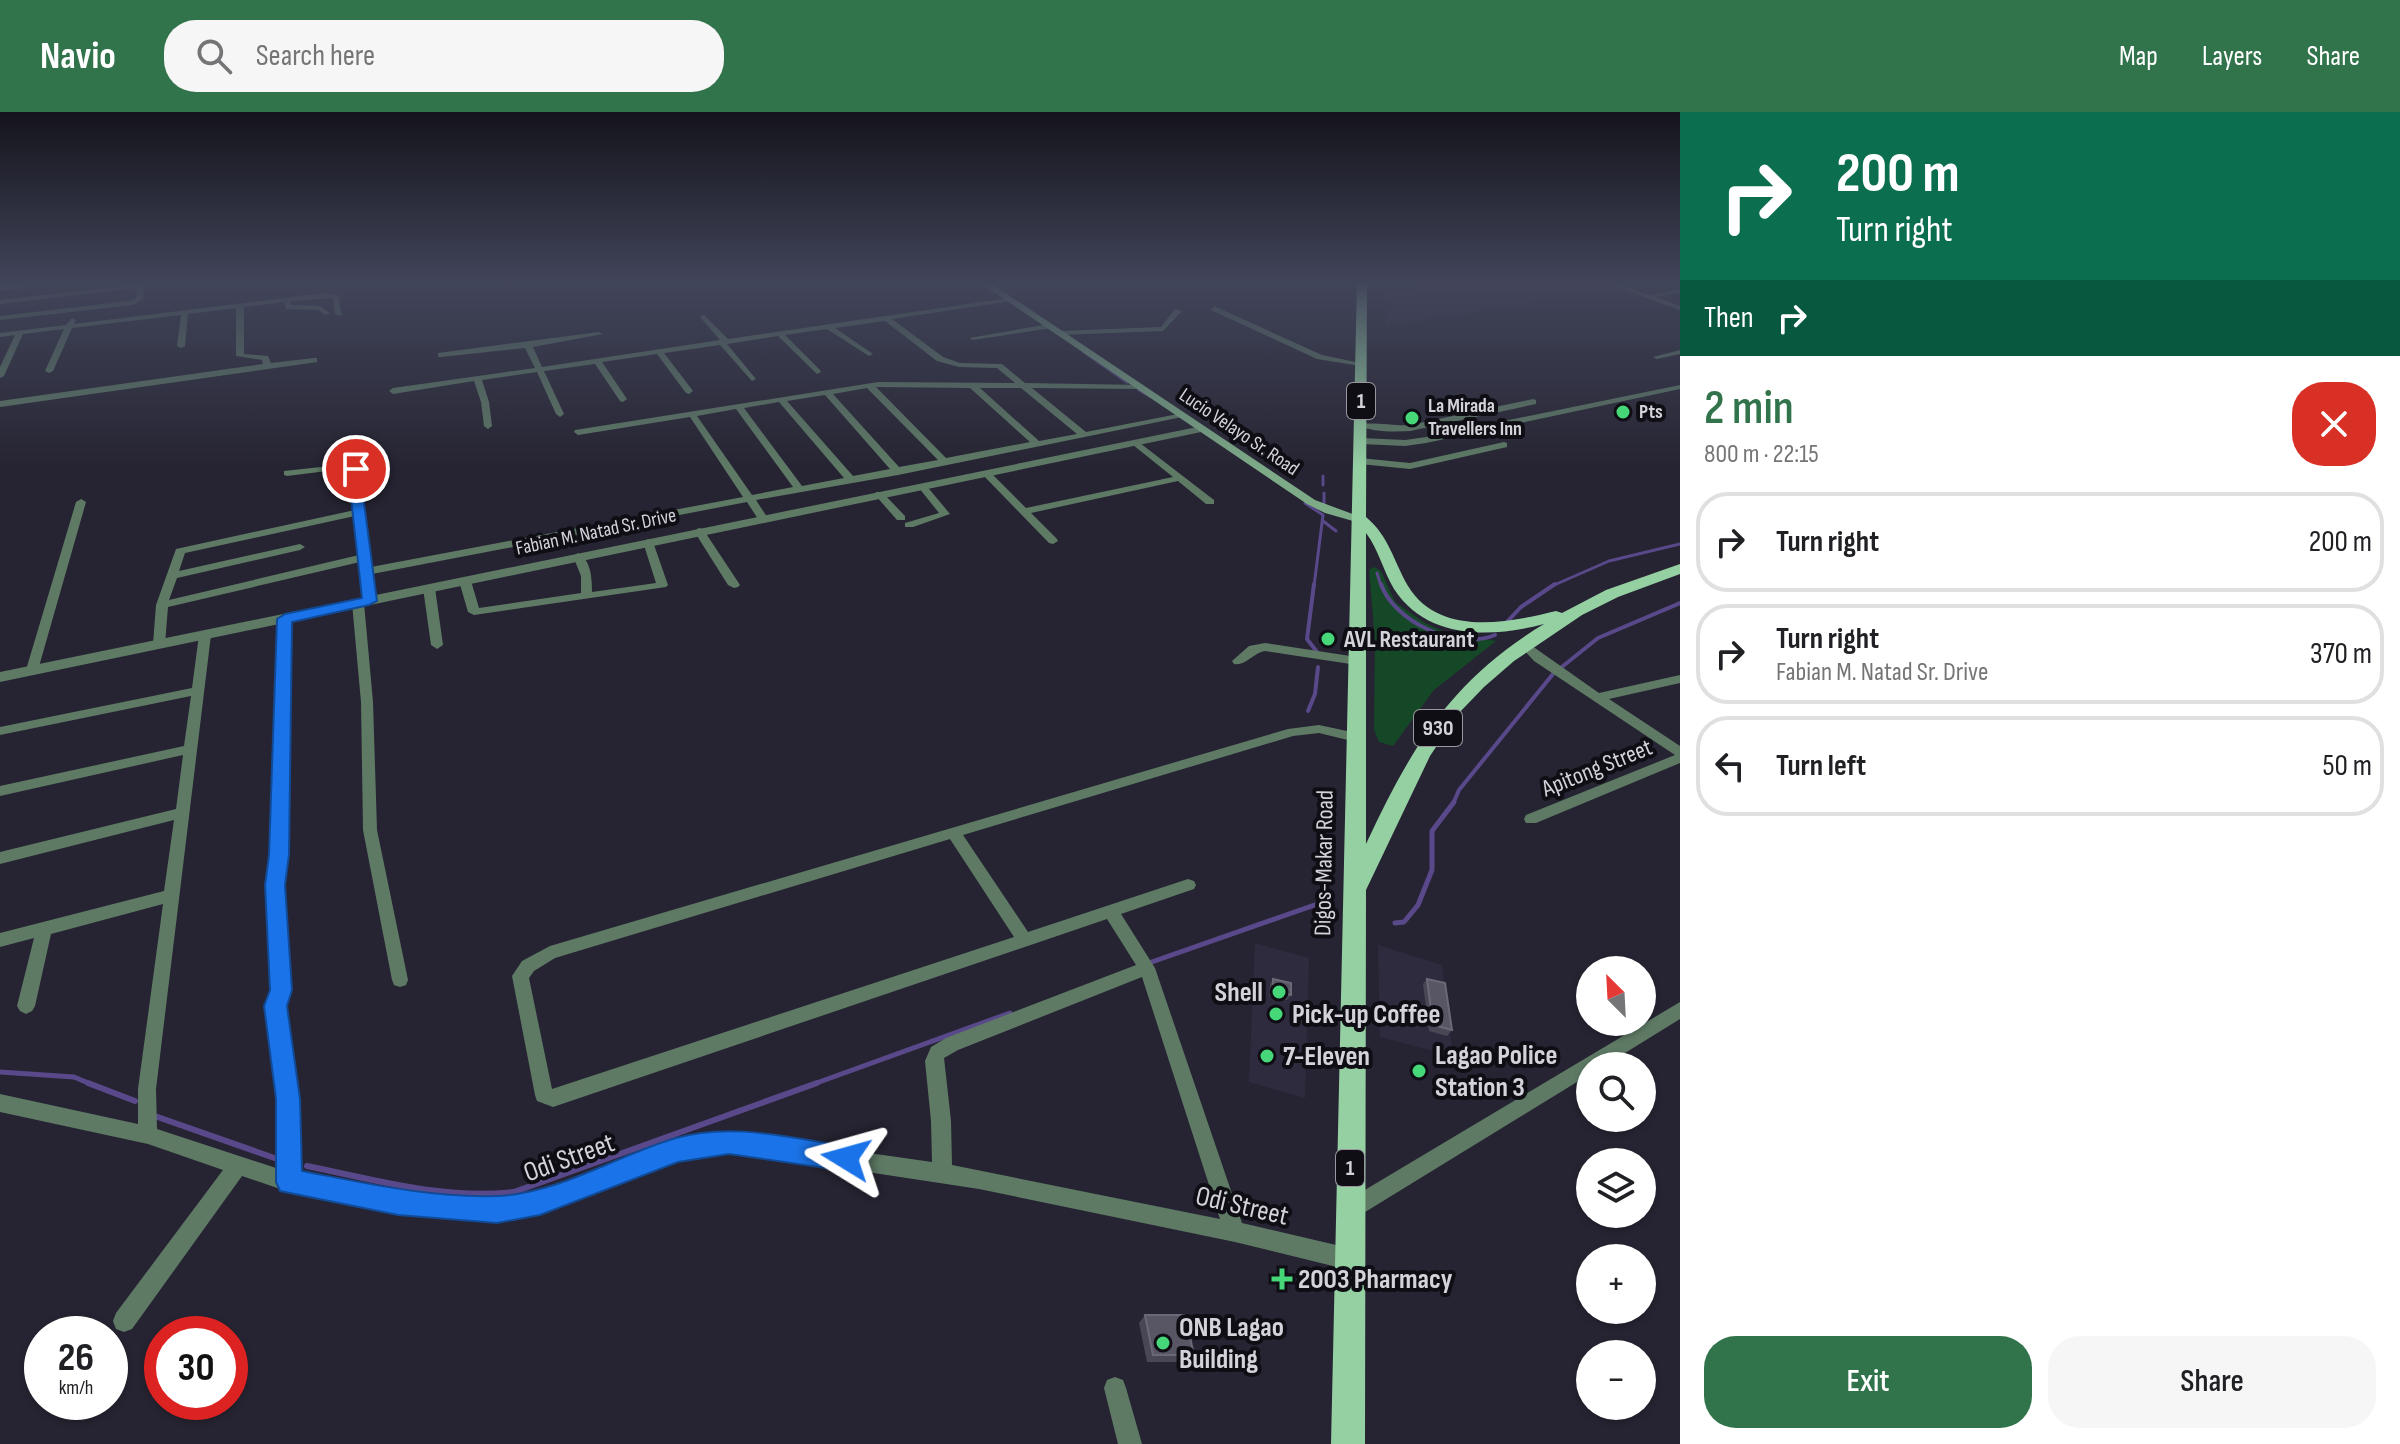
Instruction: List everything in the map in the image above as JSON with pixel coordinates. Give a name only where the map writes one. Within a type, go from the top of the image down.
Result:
[{"type":"main road","name":"Lucio Velayo Sr. Road","points":[[1076,344],[1320,507],[1360,519]]},
{"type":"main road","name":"Digos-Makar Road","points":[[1348,1444],[1361,344]]},
{"type":"main road","name":"930","points":[[1360,519],[1378,536],[1408,599],[1439,619],[1467,627],[1503,628],[1579,610]]},
{"type":"main road","name":"930","points":[[1354,893],[1431,737],[1472,689],[1525,645],[1579,610],[1645,579],[1680,569]]},
{"type":"street","points":[[0,376],[14,344]]},
{"type":"street","points":[[49,371],[62,344]]},
{"type":"street","points":[[240,344],[240,356],[265,358],[268,366]]},
{"type":"street","points":[[441,355],[533,344]]},
{"type":"street","points":[[393,391],[710,344]]},
{"type":"street","points":[[726,344],[752,379]]},
{"type":"street","points":[[790,344],[817,372]]},
{"type":"street","points":[[857,344],[869,354]]},
{"type":"street","points":[[920,344],[940,359],[959,365],[997,365],[1084,435]]},
{"type":"street","points":[[1292,344],[1320,357],[1361,364]]},
{"type":"street","points":[[528,345],[560,414]]},
{"type":"street","points":[[659,352],[689,391]]},
{"type":"street","points":[[1657,357],[1680,352]]},
{"type":"street","points":[[0,404],[314,360]]},
{"type":"street","points":[[597,361],[623,399]]},
{"type":"street","points":[[477,378],[487,398],[485,410],[488,426]]},
{"type":"street","points":[[578,432],[869,385],[1140,387]]},
{"type":"street","points":[[869,385],[945,462]]},
{"type":"street","points":[[972,385],[1036,443]]},
{"type":"street","points":[[1361,441],[1414,442],[1680,387]]},
{"type":"street","points":[[826,391],[898,472]]},
{"type":"street","points":[[780,398],[851,480]]},
{"type":"street","points":[[1361,425],[1410,428],[1533,402]]},
{"type":"street","points":[[738,406],[800,490]]},
{"type":"street","points":[[692,414],[762,517]]},
{"type":"street","points":[[368,571],[1183,416]]},
{"type":"street","name":"Fabian M. Natad Sr. Drive","points":[[0,677],[762,517],[1202,429]]},
{"type":"street","points":[[1136,443],[1210,502]]},
{"type":"street","points":[[1360,461],[1410,466],[1504,445]]},
{"type":"street","points":[[287,473],[355,465],[368,571],[364,602],[370,830],[400,980]]},
{"type":"street","points":[[986,473],[1053,541]]},
{"type":"street","points":[[1024,511],[1181,478]]},
{"type":"street","points":[[879,494],[905,522],[945,514],[922,486]]},
{"type":"street","points":[[32,670],[81,502]]},
{"type":"street","points":[[159,644],[162,605],[180,551],[360,512]]},
{"type":"street","points":[[699,531],[734,585]]},
{"type":"street","points":[[465,581],[474,612],[664,584],[648,542]]},
{"type":"street","points":[[171,576],[300,547]]},
{"type":"street","points":[[578,556],[587,576],[586,597]]},
{"type":"street","points":[[162,605],[365,557]]},
{"type":"street","points":[[429,588],[437,645]]},
{"type":"street","points":[[285,619],[279,855],[275,885],[281,990],[276,1006],[288,1099],[289,1182]]},
{"type":"street","points":[[148,1135],[147,1089],[205,635]]},
{"type":"street","points":[[1525,645],[1680,755]]},
{"type":"street","points":[[1238,661],[1253,649],[1265,647],[1357,661]]},
{"type":"street","points":[[1598,697],[1680,679]]},
{"type":"street","points":[[0,731],[197,691]]},
{"type":"street","points":[[1188,885],[553,1098],[544,1095],[520,976],[528,966],[550,953],[1293,732],[1319,729],[1356,737]]},
{"type":"street","points":[[0,791],[190,749]]},
{"type":"street","name":"Apitong Street","points":[[1531,819],[1680,755]]},
{"type":"street","points":[[0,858],[181,813]]},
{"type":"street","points":[[953,832],[1024,939]]},
{"type":"street","points":[[0,940],[171,896]]},
{"type":"street","points":[[1110,910],[1147,968],[1235,1232]]},
{"type":"street","points":[[26,1006],[44,928]]},
{"type":"street","points":[[942,1172],[941,1121],[934,1061],[937,1053],[952,1044],[1147,968]]},
{"type":"street","points":[[1350,1210],[1680,1010]]},
{"type":"street","name":"Odi Street","points":[[0,1103],[148,1135],[289,1182],[398,1202],[497,1209],[540,1202],[678,1150],[729,1142],[942,1172],[1235,1232],[1349,1259]]},
{"type":"street","points":[[128,1316],[239,1164]]},
{"type":"street","points":[[1115,1388],[1130,1444]]},
{"type":"shaded area","points":[[1255,943],[1309,958],[1305,1098],[1249,1082]]},
{"type":"shaded area","points":[[1378,945],[1442,965],[1453,1056],[1380,1037]]},
{"type":"green space","points":[[1374,567],[1381,571],[1395,602],[1425,623],[1447,633],[1496,641],[1434,690],[1393,746],[1379,742],[1374,730],[1375,640],[1369,570]]},
{"type":"building","points":[[1273,979],[1291,983],[1291,995],[1273,990]]},
{"type":"building","points":[[1427,979],[1445,983],[1452,1030],[1433,1025]]},
{"type":"building","name":"ONB Lagao Building","points":[[1145,1315],[1185,1315],[1194,1355],[1153,1355]]},
{"type":"waterway","points":[[1083,352],[1127,383]]},
{"type":"waterway","points":[[1138,390],[1150,397]]},
{"type":"waterway","points":[[1323,476],[1323,485]]},
{"type":"waterway","points":[[1324,493],[1324,503]]},
{"type":"waterway","points":[[1305,503],[1323,515],[1314,586]]},
{"type":"waterway","points":[[1323,521],[1336,531]]},
{"type":"waterway","points":[[1552,586],[1609,561],[1680,544]]},
{"type":"waterway","points":[[1377,573],[1381,586]]},
{"type":"waterway","points":[[1314,584],[1307,639],[1317,652]]},
{"type":"waterway","points":[[1381,584],[1399,610],[1429,630],[1463,639],[1495,635]]},
{"type":"waterway","points":[[1505,624],[1521,607],[1552,586]]},
{"type":"waterway","points":[[1454,802],[1459,790],[1553,674],[1598,638],[1680,603]]},
{"type":"waterway","points":[[1308,711],[1315,694],[1318,667]]},
{"type":"waterway","points":[[1395,923],[1404,922],[1418,905],[1432,870],[1432,831],[1454,802]]},
{"type":"waterway","points":[[1146,964],[1329,900]]},
{"type":"waterway","points":[[811,1085],[1010,1013]]},
{"type":"waterway","points":[[0,1072],[74,1077],[91,1084]]},
{"type":"waterway","points":[[307,1166],[435,1191],[514,1192],[817,1083]]},
{"type":"waterway","points":[[91,1084],[135,1101]]},
{"type":"waterway","points":[[152,1115],[283,1161]]},
{"type":"place","name":"Pts","points":[[1623,412]]},
{"type":"place","name":"La Mirada Travellers Inn","points":[[1412,418]]},
{"type":"place","name":"AVL Restaurant","points":[[1328,639]]},
{"type":"place","name":"Shell","points":[[1279,992]]},
{"type":"place","name":"Pick-up Coffee","points":[[1276,1014]]},
{"type":"place","name":"7-Eleven","points":[[1267,1056]]},
{"type":"place","name":"Lagao Police Station 3","points":[[1419,1071]]},
{"type":"place","name":"2003 Pharmacy","points":[[1282,1279]]},
{"type":"place","name":"ONB Lagao Building","points":[[1163,1343]]},
{"type":"route","points":[[356,469],[369,601],[285,619],[279,855],[275,885],[281,990],[276,1006],[288,1099],[289,1182],[398,1202],[497,1209],[540,1202],[678,1150],[729,1142],[846,1158]]}]
